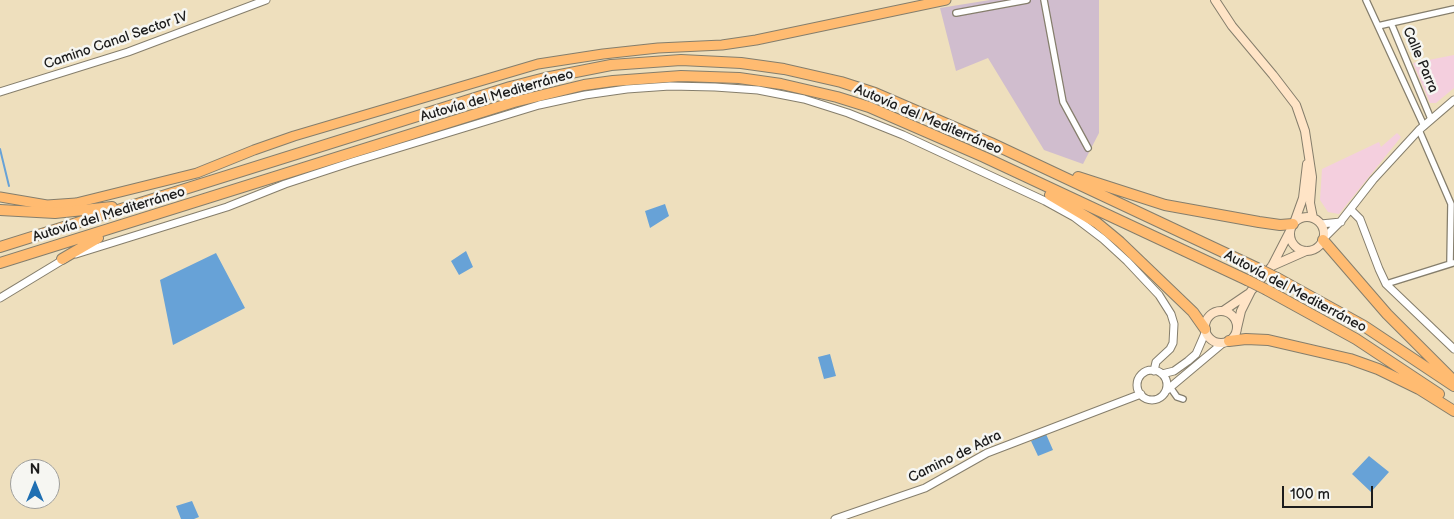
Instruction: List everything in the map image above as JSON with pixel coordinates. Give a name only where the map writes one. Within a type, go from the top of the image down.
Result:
[{"type":"highway","name":"Autovía del Mediterráneo","points":[[0,247],[510,87],[581,70],[650,62],[681,60],[740,63],[812,75],[875,93],[991,144],[1277,278],[1372,331],[1454,386]]},
{"type":"highway","name":"Autovía del Mediterráneo","points":[[0,263],[514,102],[584,85],[651,77],[739,78],[808,90],[869,107],[984,157],[1267,290],[1364,344],[1454,405]]},
{"type":"highway","points":[[991,144],[1110,189],[1165,205],[1292,226]]},
{"type":"highway","points":[[984,157],[1075,208],[1097,223],[1120,242],[1180,299],[1193,312],[1205,330]]},
{"type":"highway","points":[[0,210],[55,214],[112,207],[159,197]]},
{"type":"highway","points":[[62,259],[83,246],[137,220]]},
{"type":"highway","points":[[1323,239],[1387,314],[1454,381]]},
{"type":"highway","points":[[1226,342],[1246,339],[1268,340],[1350,359],[1378,369],[1419,389],[1454,411]]},
{"type":"main road","points":[[0,197],[47,205],[76,203],[197,174],[254,150],[294,136],[538,64],[603,54],[658,48],[722,45],[748,41],[946,0]]},
{"type":"main road","points":[[1215,0],[1232,26],[1296,105],[1305,131],[1312,177],[1310,203],[1314,218],[1321,224],[1324,234],[1323,239],[1316,248],[1272,266]]},
{"type":"main road","points":[[1251,291],[1241,311],[1236,333],[1226,342],[1214,341],[1205,330],[1207,319],[1214,312],[1224,311],[1251,291],[1272,266],[1292,226],[1303,198],[1308,152]]},
{"type":"main road","points":[[1292,226],[1303,217],[1314,218]]},
{"type":"main road","points":[[1292,226],[1292,242],[1296,247],[1306,251]]},
{"type":"main road","points":[[1224,311],[1232,315],[1237,323],[1237,328]]},
{"type":"street","name":"Camino Canal Sector IV","points":[[0,92],[128,52],[266,0]]},
{"type":"street","points":[[956,13],[1027,0]]},
{"type":"street","points":[[1044,0],[1063,102],[1088,148]]},
{"type":"street","name":"Calle Parra","points":[[1368,0],[1451,204],[1452,263]]},
{"type":"street","points":[[1390,23],[1454,9]]},
{"type":"street","name":"Calle Parra","points":[[1378,26],[1390,23],[1431,119]]},
{"type":"street","points":[[0,298],[62,259],[227,207],[285,184],[352,162],[539,105],[584,95],[627,89],[670,86],[714,87],[758,90],[804,100],[848,113],[903,134],[1045,201],[1074,217],[1103,238],[1127,261],[1159,295],[1170,314],[1174,324],[1174,343],[1156,362],[1154,371]]},
{"type":"street","points":[[1323,239],[1341,222],[1373,180],[1421,128],[1454,100]]},
{"type":"street","points":[[1351,210],[1360,219],[1386,284],[1454,349]]},
{"type":"street","points":[[1321,224],[1341,222]]},
{"type":"street","points":[[1386,284],[1452,263]]},
{"type":"street","points":[[1162,374],[1174,371],[1196,354],[1205,330]]},
{"type":"street","points":[[1437,334],[1454,342]]},
{"type":"street","points":[[1183,400],[1177,398],[1168,389],[1167,381],[1162,374],[1154,371],[1144,373],[1138,380],[1140,394],[1148,399],[1156,400],[1163,396],[1168,389],[1226,342]]},
{"type":"street","name":"Camino de Adra","points":[[835,519],[925,488],[987,453],[1140,394]]},
{"type":"shaded area","points":[[990,0],[1099,0],[1099,133],[1083,164],[1044,150],[988,58],[956,71],[940,8]]},
{"type":"shaded area","points":[[1454,55],[1454,88],[1436,103],[1430,103],[1413,63]]},
{"type":"shaded area","points":[[1397,133],[1401,137],[1339,214],[1328,212],[1320,200],[1322,169],[1379,142],[1381,147]]},
{"type":"water","points":[[665,204],[669,216],[650,228],[645,211]]},
{"type":"water","points":[[466,251],[473,267],[459,275],[451,261]]},
{"type":"water","points":[[216,253],[245,308],[173,345],[160,280]]},
{"type":"water","points":[[830,354],[836,376],[824,379],[818,357]]},
{"type":"water","points":[[1046,434],[1053,450],[1038,456],[1031,441]]},
{"type":"water","points":[[1369,456],[1389,472],[1371,492],[1352,474]]},
{"type":"water","points":[[192,501],[199,517],[181,519],[176,506]]},
{"type":"waterway","points":[[0,149],[9,186]]}]
